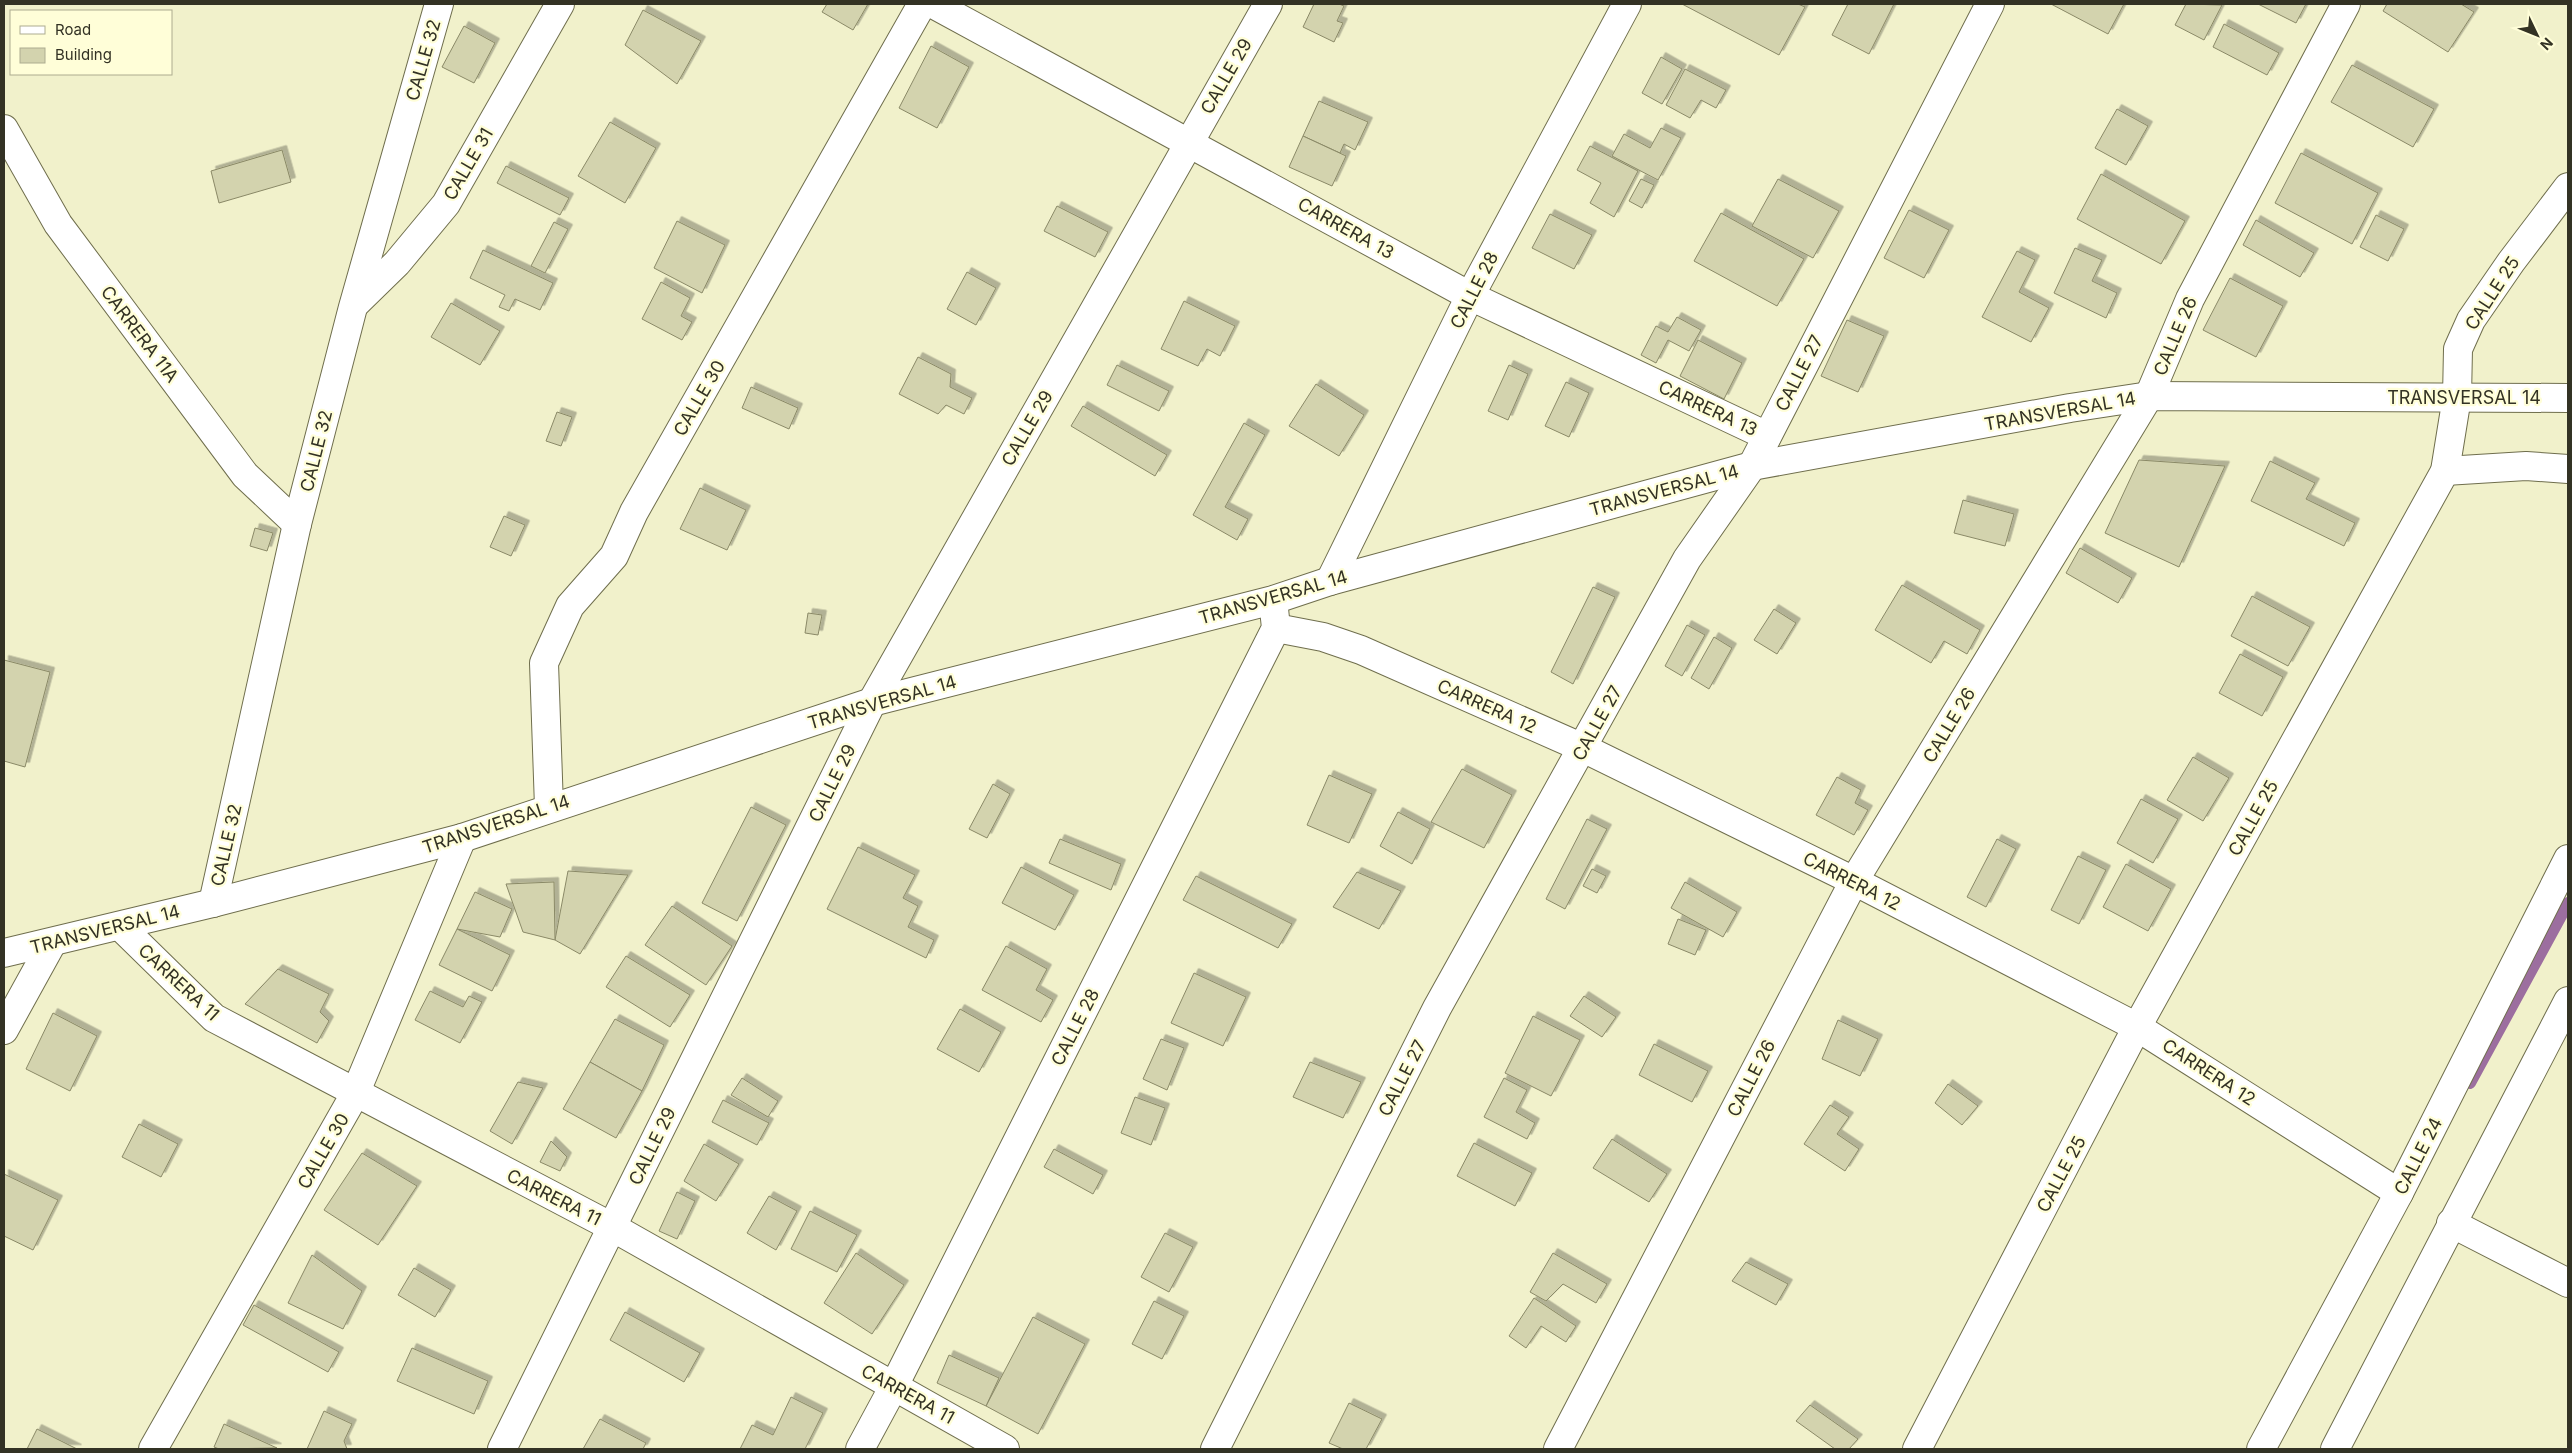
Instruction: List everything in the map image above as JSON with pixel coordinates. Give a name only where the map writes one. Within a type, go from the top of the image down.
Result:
[{"type":"street","name":"CALLE 32","points":[[213,902],[297,524],[353,307],[439,4]]},
{"type":"street","name":"CALLE 31","points":[[353,307],[397,263],[446,204],[560,4]]},
{"type":"street","name":"CALLE 30","points":[[549,807],[544,663],[570,606],[614,556],[634,512],[922,4]]},
{"type":"street","name":"CARRERA 13","points":[[933,4],[1470,296],[1767,436]]},
{"type":"street","name":"CALLE 29","points":[[502,1449],[872,702],[1188,141],[1268,4]]},
{"type":"street","name":"CALLE 28","points":[[1330,581],[1470,296],[1627,4]]},
{"type":"street","name":"CALLE 27","points":[[1216,1449],[1437,1008],[1687,559],[1752,466],[1990,4]]},
{"type":"street","name":"CALLE 26","points":[[1558,1449],[1854,881],[2150,396],[2190,299],[2346,4]]},
{"type":"street","name":"CARRERA 11A","points":[[4,128],[58,224],[245,475],[297,524]]},
{"type":"street","name":"CALLE 25","points":[[1917,1449],[2137,1027],[2445,471],[2457,397],[2458,349],[2471,320],[2511,262],[2568,188]]},
{"type":"street","name":"TRANSVERSAL 14","points":[[4,953],[120,926],[462,838],[549,807],[872,702],[1273,600],[1330,581],[1752,466],[2070,408],[2150,396],[2568,398]]},
{"type":"street","points":[[2445,471],[2526,466],[2568,469]]},
{"type":"street","points":[[1273,600],[1276,628]]},
{"type":"street","name":"CALLE 28","points":[[860,1449],[894,1386],[1276,628]]},
{"type":"street","name":"CARRERA 12","points":[[1276,628],[1323,637],[1361,650],[1583,748],[1854,881],[2137,1027],[2399,1194]]},
{"type":"street","name":"CALLE 30","points":[[153,1449],[355,1094],[462,838]]},
{"type":"street","name":"CALLE 24","points":[[2261,1449],[2399,1194],[2568,859]]},
{"type":"street","name":"CARRERA 11","points":[[120,926],[214,1018],[355,1094],[612,1227],[1005,1449]]},
{"type":"street","points":[[4,1030],[52,943]]},
{"type":"street","points":[[2334,1449],[2568,1001]]},
{"type":"street","points":[[2451,1223],[2568,1283]]},
{"type":"building","points":[[827,4],[868,4],[853,30],[822,12]]},
{"type":"building","points":[[1314,4],[1339,4],[1344,6],[1337,21],[1343,23],[1334,42],[1303,27]]},
{"type":"building","points":[[1682,4],[1798,4],[1805,7],[1779,55]]},
{"type":"building","points":[[1848,4],[1894,4],[1869,54],[1832,35]]},
{"type":"building","points":[[2051,4],[2124,4],[2108,34]]},
{"type":"building","points":[[2186,4],[2222,5],[2204,40],[2175,25]]},
{"type":"building","points":[[2258,4],[2306,4],[2296,23]]},
{"type":"building","points":[[2387,4],[2461,4],[2474,12],[2448,52],[2383,11]]},
{"type":"building","points":[[643,10],[701,41],[677,84],[625,45]]},
{"type":"building","points":[[2224,24],[2279,53],[2267,75],[2213,47]]},
{"type":"building","points":[[464,26],[495,43],[474,83],[442,67]]},
{"type":"building","points":[[931,46],[969,67],[937,128],[899,108]]},
{"type":"building","points":[[1661,57],[1682,69],[1662,104],[1642,93]]},
{"type":"building","points":[[2352,65],[2434,109],[2413,147],[2331,102]]},
{"type":"building","points":[[1685,69],[1726,90],[1716,108],[1701,100],[1690,118],[1666,105]]},
{"type":"building","points":[[1319,101],[1368,122],[1355,150],[1344,144],[1340,153],[1303,136]]},
{"type":"building","points":[[2117,109],[2148,126],[2126,165],[2095,148]]},
{"type":"building","points":[[610,122],[656,148],[625,203],[578,176]]},
{"type":"building","points":[[1661,128],[1681,138],[1658,180],[1612,156],[1624,134],[1650,148]]},
{"type":"building","points":[[1303,136],[1346,156],[1332,186],[1289,167]]},
{"type":"building","points":[[1590,146],[1638,171],[1614,217],[1590,203],[1601,183],[1577,170]]},
{"type":"building","points":[[282,150],[291,182],[219,203],[211,171]]},
{"type":"building","points":[[2301,153],[2378,193],[2352,244],[2275,203]]},
{"type":"building","points":[[506,166],[569,198],[560,215],[497,183]]},
{"type":"building","points":[[2101,174],[2185,221],[2161,264],[2077,219]]},
{"type":"building","points":[[1641,179],[1654,185],[1642,208],[1629,201]]},
{"type":"building","points":[[1778,179],[1839,211],[1813,258],[1752,226]]},
{"type":"building","points":[[1057,206],[1108,232],[1095,257],[1044,231]]},
{"type":"building","points":[[1909,210],[1949,230],[1924,278],[1884,258]]},
{"type":"building","points":[[1721,213],[1804,259],[1777,306],[1694,261]]},
{"type":"building","points":[[1550,214],[1592,235],[1574,269],[1532,248]]},
{"type":"building","points":[[2376,215],[2404,229],[2388,261],[2360,247]]},
{"type":"building","points":[[2256,220],[2314,253],[2300,277],[2243,245]]},
{"type":"building","points":[[677,221],[725,245],[702,293],[654,268]]},
{"type":"building","points":[[554,222],[568,229],[545,273],[531,266]]},
{"type":"building","points":[[2075,248],[2102,260],[2092,281],[2117,293],[2106,318],[2054,293]]},
{"type":"building","points":[[483,250],[553,283],[540,310],[515,299],[509,311],[499,307],[505,295],[470,278]]},
{"type":"building","points":[[2017,251],[2035,260],[2019,292],[2049,308],[2031,342],[1982,317]]},
{"type":"building","points":[[967,272],[996,288],[976,325],[947,309]]},
{"type":"building","points":[[2230,278],[2283,306],[2256,357],[2203,330]]},
{"type":"building","points":[[661,282],[690,298],[681,316],[692,322],[682,340],[642,319]]},
{"type":"building","points":[[1184,301],[1235,326],[1220,356],[1207,349],[1198,366],[1161,349]]},
{"type":"building","points":[[451,303],[500,331],[480,365],[431,337]]},
{"type":"building","points":[[1677,317],[1701,330],[1689,351],[1668,340],[1656,363],[1641,355],[1656,326],[1668,332]]},
{"type":"building","points":[[1847,320],[1884,336],[1858,392],[1821,376]]},
{"type":"building","points":[[1698,340],[1742,363],[1724,399],[1680,376]]},
{"type":"building","points":[[918,357],[951,374],[950,387],[972,398],[964,414],[946,405],[938,414],[899,394]]},
{"type":"building","points":[[1117,365],[1169,391],[1159,411],[1107,385]]},
{"type":"building","points":[[1509,365],[1528,374],[1508,420],[1488,411]]},
{"type":"building","points":[[1566,382],[1589,393],[1569,437],[1545,426]]},
{"type":"building","points":[[1316,384],[1364,415],[1339,456],[1289,426]]},
{"type":"building","points":[[751,387],[798,408],[789,429],[742,408]]},
{"type":"building","points":[[1083,406],[1167,455],[1155,476],[1071,426]]},
{"type":"building","points":[[557,412],[572,417],[561,446],[546,441]]},
{"type":"building","points":[[1244,423],[1265,435],[1225,507],[1248,519],[1237,540],[1193,515]]},
{"type":"building","points":[[2139,460],[2225,466],[2179,567],[2105,533]]},
{"type":"building","points":[[2270,461],[2315,483],[2306,499],[2355,523],[2344,546],[2251,501]]},
{"type":"building","points":[[700,488],[746,510],[727,550],[680,529]]},
{"type":"building","points":[[1963,500],[2014,514],[2005,546],[1954,533]]},
{"type":"building","points":[[504,516],[525,525],[511,556],[490,547]]},
{"type":"building","points":[[255,528],[273,533],[267,551],[250,546]]},
{"type":"building","points":[[2080,548],[2132,578],[2118,603],[2066,573]]},
{"type":"building","points":[[1902,585],[1980,630],[1967,654],[1944,641],[1931,663],[1875,630]]},
{"type":"building","points":[[1593,587],[1615,597],[1573,684],[1551,672]]},
{"type":"building","points":[[2252,596],[2310,627],[2288,666],[2231,636]]},
{"type":"building","points":[[1774,609],[1796,623],[1777,654],[1754,640]]},
{"type":"building","points":[[808,613],[822,615],[818,635],[805,633]]},
{"type":"building","points":[[1687,625],[1705,635],[1682,676],[1665,666]]},
{"type":"building","points":[[1714,637],[1732,648],[1709,689],[1691,678]]},
{"type":"building","points":[[2240,654],[2283,677],[2262,716],[2219,693]]},
{"type":"building","points":[[4,660],[50,672],[25,767],[4,761]]},
{"type":"building","points":[[2193,757],[2229,778],[2203,821],[2167,800]]},
{"type":"building","points":[[1462,769],[1512,795],[1484,848],[1431,822]]},
{"type":"building","points":[[1329,775],[1372,794],[1349,843],[1307,825]]},
{"type":"building","points":[[1837,777],[1861,790],[1855,803],[1868,810],[1854,835],[1816,815]]},
{"type":"building","points":[[993,784],[1010,794],[987,838],[969,829]]},
{"type":"building","points":[[2141,799],[2178,819],[2153,863],[2117,843]]},
{"type":"building","points":[[751,807],[786,825],[737,921],[702,903]]},
{"type":"building","points":[[1398,812],[1430,829],[1412,864],[1380,846]]},
{"type":"building","points":[[1587,819],[1607,829],[1565,909],[1546,899]]},
{"type":"building","points":[[1060,839],[1121,864],[1111,890],[1049,863]]},
{"type":"building","points":[[1997,839],[2016,849],[1986,907],[1967,897]]},
{"type":"building","points":[[858,847],[915,875],[903,898],[918,906],[908,927],[934,940],[926,958],[827,909]]},
{"type":"building","points":[[2078,856],[2106,870],[2079,924],[2051,910]]},
{"type":"building","points":[[2126,864],[2171,889],[2148,931],[2103,907]]},
{"type":"building","points":[[1021,867],[1074,895],[1055,930],[1002,903]]},
{"type":"building","points":[[1592,869],[1606,876],[1597,893],[1583,886]]},
{"type":"building","points":[[568,871],[628,875],[580,954],[555,940]]},
{"type":"building","points":[[1357,872],[1401,891],[1379,929],[1333,907]]},
{"type":"building","points":[[1196,876],[1292,924],[1278,948],[1183,900]]},
{"type":"building","points":[[554,882],[555,940],[523,932],[506,884]]},
{"type":"building","points":[[1685,882],[1737,912],[1723,937],[1671,908]]},
{"type":"building","points":[[475,892],[512,909],[500,937],[457,929]]},
{"type":"building","points":[[672,906],[732,946],[706,985],[645,945]]},
{"type":"building","points":[[1678,919],[1706,930],[1695,955],[1668,944]]},
{"type":"building","points":[[457,929],[510,955],[492,991],[439,965]]},
{"type":"building","points":[[1006,946],[1047,969],[1036,990],[1053,1000],[1041,1022],[982,990]]},
{"type":"building","points":[[626,956],[690,995],[670,1027],[606,987]]},
{"type":"building","points":[[278,969],[329,994],[320,1012],[329,1021],[317,1043],[245,1004]]},
{"type":"building","points":[[1194,973],[1246,997],[1223,1046],[1171,1023]]},
{"type":"building","points":[[430,991],[463,1007],[469,996],[482,1002],[460,1043],[415,1020]]},
{"type":"building","points":[[1584,996],[1616,1017],[1602,1037],[1570,1016]]},
{"type":"building","points":[[960,1009],[1001,1032],[979,1072],[937,1049]]},
{"type":"building","points":[[53,1013],[97,1036],[70,1091],[26,1069]]},
{"type":"building","points":[[1533,1016],[1580,1040],[1551,1096],[1505,1073]]},
{"type":"building","points":[[615,1019],[664,1045],[642,1091],[590,1062]]},
{"type":"building","points":[[1838,1020],[1878,1039],[1860,1076],[1822,1059]]},
{"type":"building","points":[[1161,1039],[1184,1048],[1167,1090],[1143,1079]]},
{"type":"building","points":[[1654,1044],[1708,1071],[1692,1102],[1639,1075]]},
{"type":"building","points":[[590,1062],[642,1091],[616,1138],[563,1109]]},
{"type":"building","points":[[1310,1062],[1361,1082],[1343,1118],[1293,1097]]},
{"type":"building","points":[[742,1078],[778,1101],[768,1117],[731,1095]]},
{"type":"building","points":[[1504,1078],[1527,1090],[1516,1112],[1535,1123],[1527,1139],[1484,1117]]},
{"type":"building","points":[[518,1082],[543,1088],[512,1144],[490,1131]]},
{"type":"building","points":[[1948,1084],[1978,1106],[1962,1125],[1935,1103]]},
{"type":"building","points":[[1135,1097],[1165,1108],[1151,1145],[1121,1133]]},
{"type":"building","points":[[723,1100],[769,1123],[757,1145],[712,1122]]},
{"type":"building","points":[[1830,1105],[1849,1117],[1837,1134],[1859,1149],[1845,1171],[1804,1144]]},
{"type":"building","points":[[139,1124],[178,1144],[161,1177],[122,1157]]},
{"type":"building","points":[[1612,1139],[1667,1174],[1649,1202],[1593,1168]]},
{"type":"building","points":[[551,1141],[567,1157],[560,1171],[540,1162]]},
{"type":"building","points":[[1474,1143],[1532,1173],[1515,1206],[1457,1176]]},
{"type":"building","points":[[704,1144],[739,1164],[716,1201],[684,1181]]},
{"type":"building","points":[[1054,1149],[1103,1175],[1093,1194],[1044,1167]]},
{"type":"building","points":[[362,1153],[417,1186],[378,1245],[324,1210]]},
{"type":"building","points":[[4,1174],[58,1200],[33,1250],[4,1236]]},
{"type":"building","points":[[677,1192],[695,1201],[677,1239],[659,1231]]},
{"type":"building","points":[[769,1196],[797,1211],[776,1250],[747,1233]]},
{"type":"building","points":[[810,1211],[857,1235],[837,1272],[791,1249]]},
{"type":"building","points":[[1165,1233],[1193,1247],[1169,1292],[1141,1277]]},
{"type":"building","points":[[856,1253],[904,1285],[872,1334],[824,1303]]},
{"type":"building","points":[[1553,1253],[1607,1284],[1596,1303],[1563,1284],[1546,1301],[1530,1292]]},
{"type":"building","points":[[312,1255],[362,1291],[343,1329],[288,1303]]},
{"type":"building","points":[[1746,1262],[1788,1284],[1776,1305],[1732,1281]]},
{"type":"building","points":[[414,1268],[451,1290],[435,1317],[398,1295]]},
{"type":"building","points":[[1534,1298],[1576,1326],[1566,1342],[1541,1326],[1526,1348],[1509,1336]]},
{"type":"building","points":[[1154,1301],[1184,1316],[1162,1359],[1132,1344]]},
{"type":"building","points":[[254,1305],[339,1352],[328,1372],[243,1325]]},
{"type":"building","points":[[625,1312],[700,1353],[684,1382],[610,1340]]},
{"type":"building","points":[[1033,1317],[1085,1344],[1038,1434],[986,1406]]},
{"type":"building","points":[[412,1348],[488,1381],[474,1414],[397,1381]]},
{"type":"building","points":[[949,1355],[999,1378],[986,1406],[937,1383]]},
{"type":"building","points":[[791,1397],[823,1413],[805,1449],[740,1449],[752,1425],[773,1435]]},
{"type":"building","points":[[1349,1403],[1382,1419],[1366,1449],[1343,1449],[1329,1443]]},
{"type":"building","points":[[1810,1405],[1858,1439],[1849,1449],[1835,1449],[1796,1421]]},
{"type":"building","points":[[324,1411],[352,1424],[344,1441],[347,1449],[307,1449]]},
{"type":"building","points":[[600,1419],[646,1443],[643,1449],[583,1449]]},
{"type":"building","points":[[224,1424],[277,1448],[219,1449],[214,1447]]},
{"type":"building","points":[[37,1429],[77,1449],[27,1449]]},
{"type":"waterway","points":[[2470,1083],[2568,903]]}]
